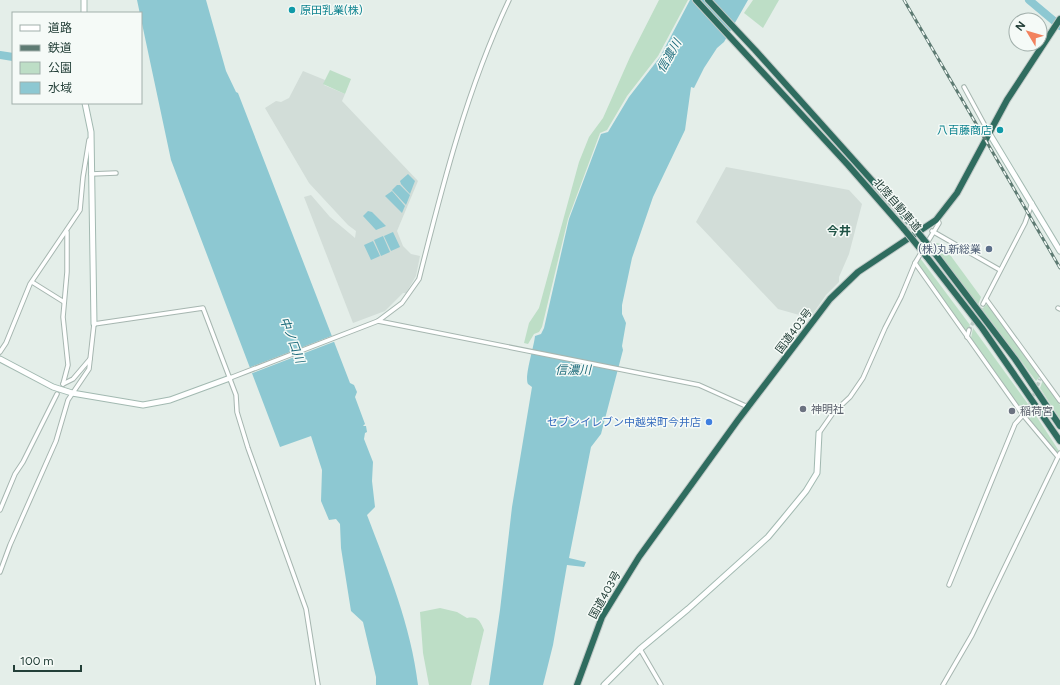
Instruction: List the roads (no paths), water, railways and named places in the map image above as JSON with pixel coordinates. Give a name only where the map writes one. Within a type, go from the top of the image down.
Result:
[{"type":"highway","name":"北陸自動車道","points":[[696,0],[848,165],[904,229],[991,340],[1060,441]]},
{"type":"highway","name":"北陸自動車道","points":[[708,0],[755,50],[911,224],[1015,359],[1060,426]]},
{"type":"highway","name":"国道403号","points":[[577,685],[602,617],[629,571],[748,407],[830,299],[846,282],[937,218],[957,193],[1019,80],[1060,19]]},
{"type":"street","points":[[84,0],[84,12]]},
{"type":"street","points":[[0,359],[45,383],[72,393],[132,404],[149,405],[170,400],[230,378],[378,321],[402,303],[418,279],[444,178],[462,117],[494,32],[509,0]]},
{"type":"street","points":[[964,87],[989,133],[1060,251]]},
{"type":"street","points":[[0,572],[29,500],[45,469],[56,441],[63,412],[72,393],[85,377],[89,369],[91,359],[94,324],[91,132],[85,104]]},
{"type":"street","points":[[0,352],[6,343],[24,295],[82,206],[83,177],[91,132]]},
{"type":"street","points":[[91,174],[116,172]]},
{"type":"street","points":[[983,304],[1025,223],[1032,203]]},
{"type":"street","points":[[604,685],[640,649],[688,609],[768,537],[806,491],[817,473],[820,433],[833,413],[850,397],[863,378],[885,328],[901,297],[915,263],[932,231],[939,223],[937,218]]},
{"type":"street","points":[[67,231],[63,317],[68,364],[63,384],[73,379],[91,359]]},
{"type":"street","points":[[932,231],[1000,270]]},
{"type":"street","points":[[915,263],[1023,415],[1059,455],[972,635],[943,685]]},
{"type":"street","points":[[32,282],[64,302]]},
{"type":"street","points":[[986,299],[1041,377],[1060,401]]},
{"type":"street","points":[[94,324],[203,308],[230,378],[236,396],[237,412],[248,448],[306,609],[318,685]]},
{"type":"street","points":[[378,321],[699,385],[748,407]]},
{"type":"street","points":[[967,337],[969,330]]},
{"type":"street","points":[[0,510],[15,474],[23,462],[57,394]]},
{"type":"street","points":[[950,585],[1015,424],[1023,415]]},
{"type":"street","points":[[640,649],[660,685]]},
{"type":"water","name":"中ノ口川","points":[[137,0],[206,0],[226,71],[236,92],[238,93],[350,383],[354,385],[357,392],[355,397],[365,424],[363,426],[366,426],[367,432],[365,433],[364,439],[373,462],[372,481],[375,507],[367,515],[398,598],[410,641],[418,685],[376,685],[376,677],[363,622],[351,611],[341,548],[340,524],[336,519],[329,520],[321,501],[322,470],[311,436],[280,447],[171,160],[142,24],[142,12],[140,12]]},
{"type":"water","name":"信濃川","points":[[690,0],[748,0],[724,42],[717,48],[704,68],[694,88],[691,87],[685,130],[653,197],[632,258],[622,305],[622,314],[626,323],[622,346],[623,350],[601,434],[591,447],[569,558],[586,562],[584,567],[567,565],[553,645],[543,685],[489,685],[500,610],[512,507],[532,387],[528,384],[527,380],[528,369],[535,336],[541,334],[544,328],[569,219],[601,134],[608,132],[629,97],[660,57]]},
{"type":"water","points":[[408,174],[415,181],[410,194],[400,181]]},
{"type":"water","points":[[397,185],[400,185],[410,195],[406,205],[392,190]]},
{"type":"water","points":[[392,191],[405,206],[402,213],[385,196]]},
{"type":"water","points":[[368,211],[372,212],[386,226],[376,230],[363,216]]},
{"type":"water","points":[[393,232],[400,247],[391,251],[384,236]]},
{"type":"water","points":[[383,236],[390,252],[381,256],[374,240]]},
{"type":"water","points":[[373,241],[380,256],[371,260],[364,245]]},
{"type":"waterway","points":[[1029,0],[1060,26]]},
{"type":"waterway","points":[[0,55],[12,57]]},
{"type":"tunnel","points":[[969,330],[983,304]]},
{"type":"tunnel","points":[[1023,415],[1029,407],[1040,379]]},
{"type":"railway","points":[[904,0],[1060,268]]},
{"type":"place","name":"原田乳業(株)","points":[[292,10]]},
{"type":"place","name":"八百藤商店","points":[[1000,130]]},
{"type":"place","name":"(株)丸新総業","points":[[989,249]]},
{"type":"place","name":"神明社","points":[[803,409]]},
{"type":"place","name":"稲荷宮","points":[[1012,411]]},
{"type":"place","name":"セブンイレブン中越栄町今井店","points":[[709,422]]},
{"type":"district","name":"今井","points":[[839,231]]}]
